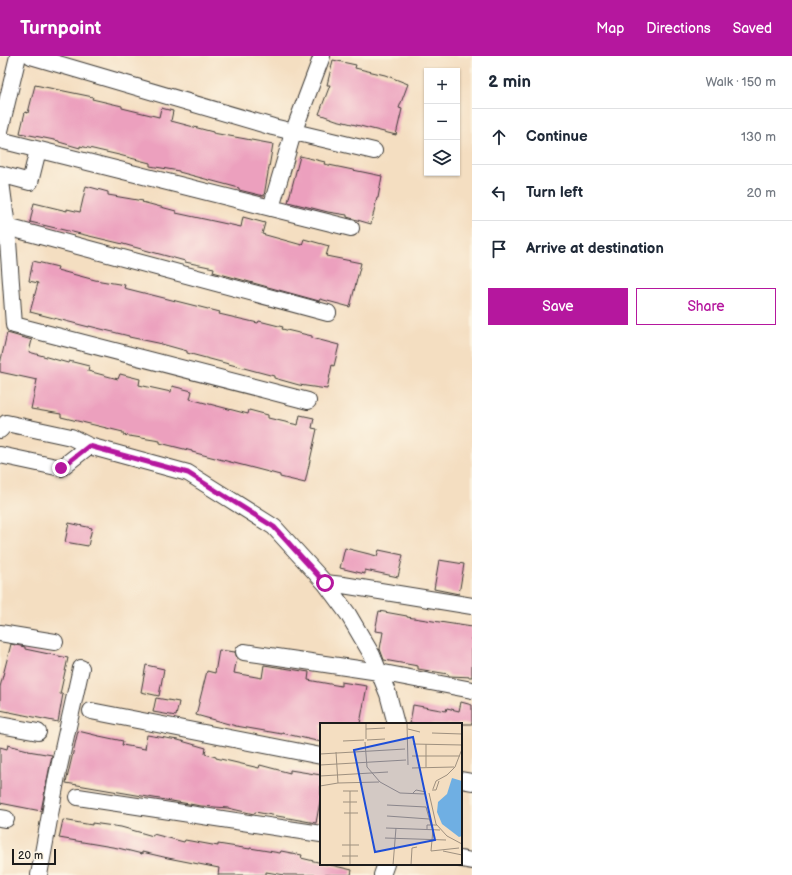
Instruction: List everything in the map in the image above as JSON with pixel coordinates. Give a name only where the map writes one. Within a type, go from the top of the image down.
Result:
[{"type":"street","points":[[0,131],[18,56]]},
{"type":"street","points":[[31,56],[292,133],[374,151]]},
{"type":"street","points":[[271,208],[292,133],[322,56]]},
{"type":"street","points":[[0,140],[351,228]]},
{"type":"street","points":[[38,150],[30,182],[0,174],[7,227],[14,325],[308,401]]},
{"type":"street","points":[[7,227],[328,313]]},
{"type":"street","points":[[0,430],[6,423],[71,437],[89,446],[188,473],[274,527],[325,583],[348,614],[372,655],[380,672],[396,723]]},
{"type":"street","points":[[0,454],[61,468],[89,446]]},
{"type":"street","points":[[325,583],[472,606]]},
{"type":"street","points":[[0,633],[55,642]]},
{"type":"street","points":[[244,652],[380,672],[472,690]]},
{"type":"street","points":[[39,875],[57,776],[81,668]]},
{"type":"street","points":[[91,711],[320,756]]},
{"type":"street","points":[[0,725],[38,732]]},
{"type":"street","points":[[462,780],[472,782]]},
{"type":"street","points":[[78,797],[320,834]]},
{"type":"street","points":[[462,859],[472,861]]},
{"type":"street","points":[[382,875],[386,865]]},
{"type":"building","points":[[333,60],[356,65],[355,68],[385,75],[408,84],[399,108],[402,109],[396,135],[336,120],[319,114],[330,85],[327,85]]},
{"type":"building","points":[[35,85],[93,97],[92,99],[159,117],[161,108],[173,111],[171,121],[213,133],[273,144],[264,196],[239,190],[239,188],[179,171],[150,166],[150,163],[20,133],[25,112],[28,113]]},
{"type":"building","points":[[300,156],[325,162],[324,164],[382,176],[371,224],[347,217],[347,215],[288,202]]},
{"type":"building","points":[[86,186],[108,192],[108,195],[143,201],[142,202],[176,211],[176,213],[241,227],[243,217],[265,223],[262,234],[302,245],[304,239],[329,246],[326,256],[361,263],[350,307],[320,299],[319,301],[213,272],[214,268],[185,262],[123,244],[30,222],[34,203],[67,211],[67,209],[80,212]]},
{"type":"building","points":[[33,261],[58,267],[57,270],[95,280],[125,285],[124,288],[220,312],[219,314],[283,327],[282,329],[312,336],[312,338],[339,345],[334,366],[332,365],[327,389],[299,385],[274,378],[274,376],[187,353],[187,351],[158,343],[30,312],[38,283],[29,281]]},
{"type":"building","points":[[7,333],[32,340],[29,352],[68,363],[69,361],[89,366],[88,371],[118,379],[120,374],[140,379],[139,385],[171,392],[172,386],[192,391],[190,399],[248,414],[249,410],[268,415],[268,418],[298,425],[300,415],[314,418],[312,428],[317,429],[305,483],[160,443],[160,441],[123,435],[123,432],[61,417],[61,414],[31,409],[37,380],[0,372],[0,364]]},
{"type":"building","points":[[69,523],[92,528],[88,546],[65,542]]},
{"type":"building","points":[[345,548],[377,556],[379,550],[403,555],[398,577],[365,570],[365,574],[340,568]]},
{"type":"building","points":[[439,560],[464,564],[459,594],[434,589]]},
{"type":"building","points":[[379,611],[472,627],[472,677],[449,676],[448,674],[418,669],[418,666],[384,660],[380,649],[383,632],[375,631]]},
{"type":"building","points":[[11,644],[25,647],[25,649],[68,658],[60,694],[63,694],[58,722],[0,710],[0,687]]},
{"type":"building","points":[[219,650],[235,652],[237,658],[234,673],[262,678],[264,665],[309,672],[308,680],[341,686],[341,682],[367,686],[360,723],[320,723],[320,742],[282,733],[236,726],[196,715],[207,671],[215,673]]},
{"type":"building","points":[[146,665],[164,669],[159,696],[141,692]]},
{"type":"building","points":[[156,698],[179,702],[176,716],[153,712]]},
{"type":"building","points":[[461,702],[472,705],[472,724],[410,723],[413,705],[446,711],[447,708],[459,711]]},
{"type":"building","points":[[78,731],[123,741],[122,745],[145,749],[147,735],[178,740],[206,748],[205,754],[259,768],[260,765],[290,773],[290,770],[320,775],[320,801],[316,823],[255,812],[254,814],[228,808],[201,806],[66,783]]},
{"type":"building","points":[[8,745],[28,751],[52,755],[41,811],[0,803],[0,747],[7,749]]},
{"type":"building","points":[[63,820],[92,825],[92,823],[121,827],[153,836],[153,834],[184,842],[185,840],[218,846],[218,844],[280,853],[281,851],[302,855],[301,858],[320,862],[320,865],[331,865],[352,870],[351,875],[285,875],[266,872],[266,875],[218,875],[219,868],[142,852],[142,854],[118,848],[59,838]]},
{"type":"route","points":[[61,468],[89,446],[188,473],[274,527],[325,583]]}]
